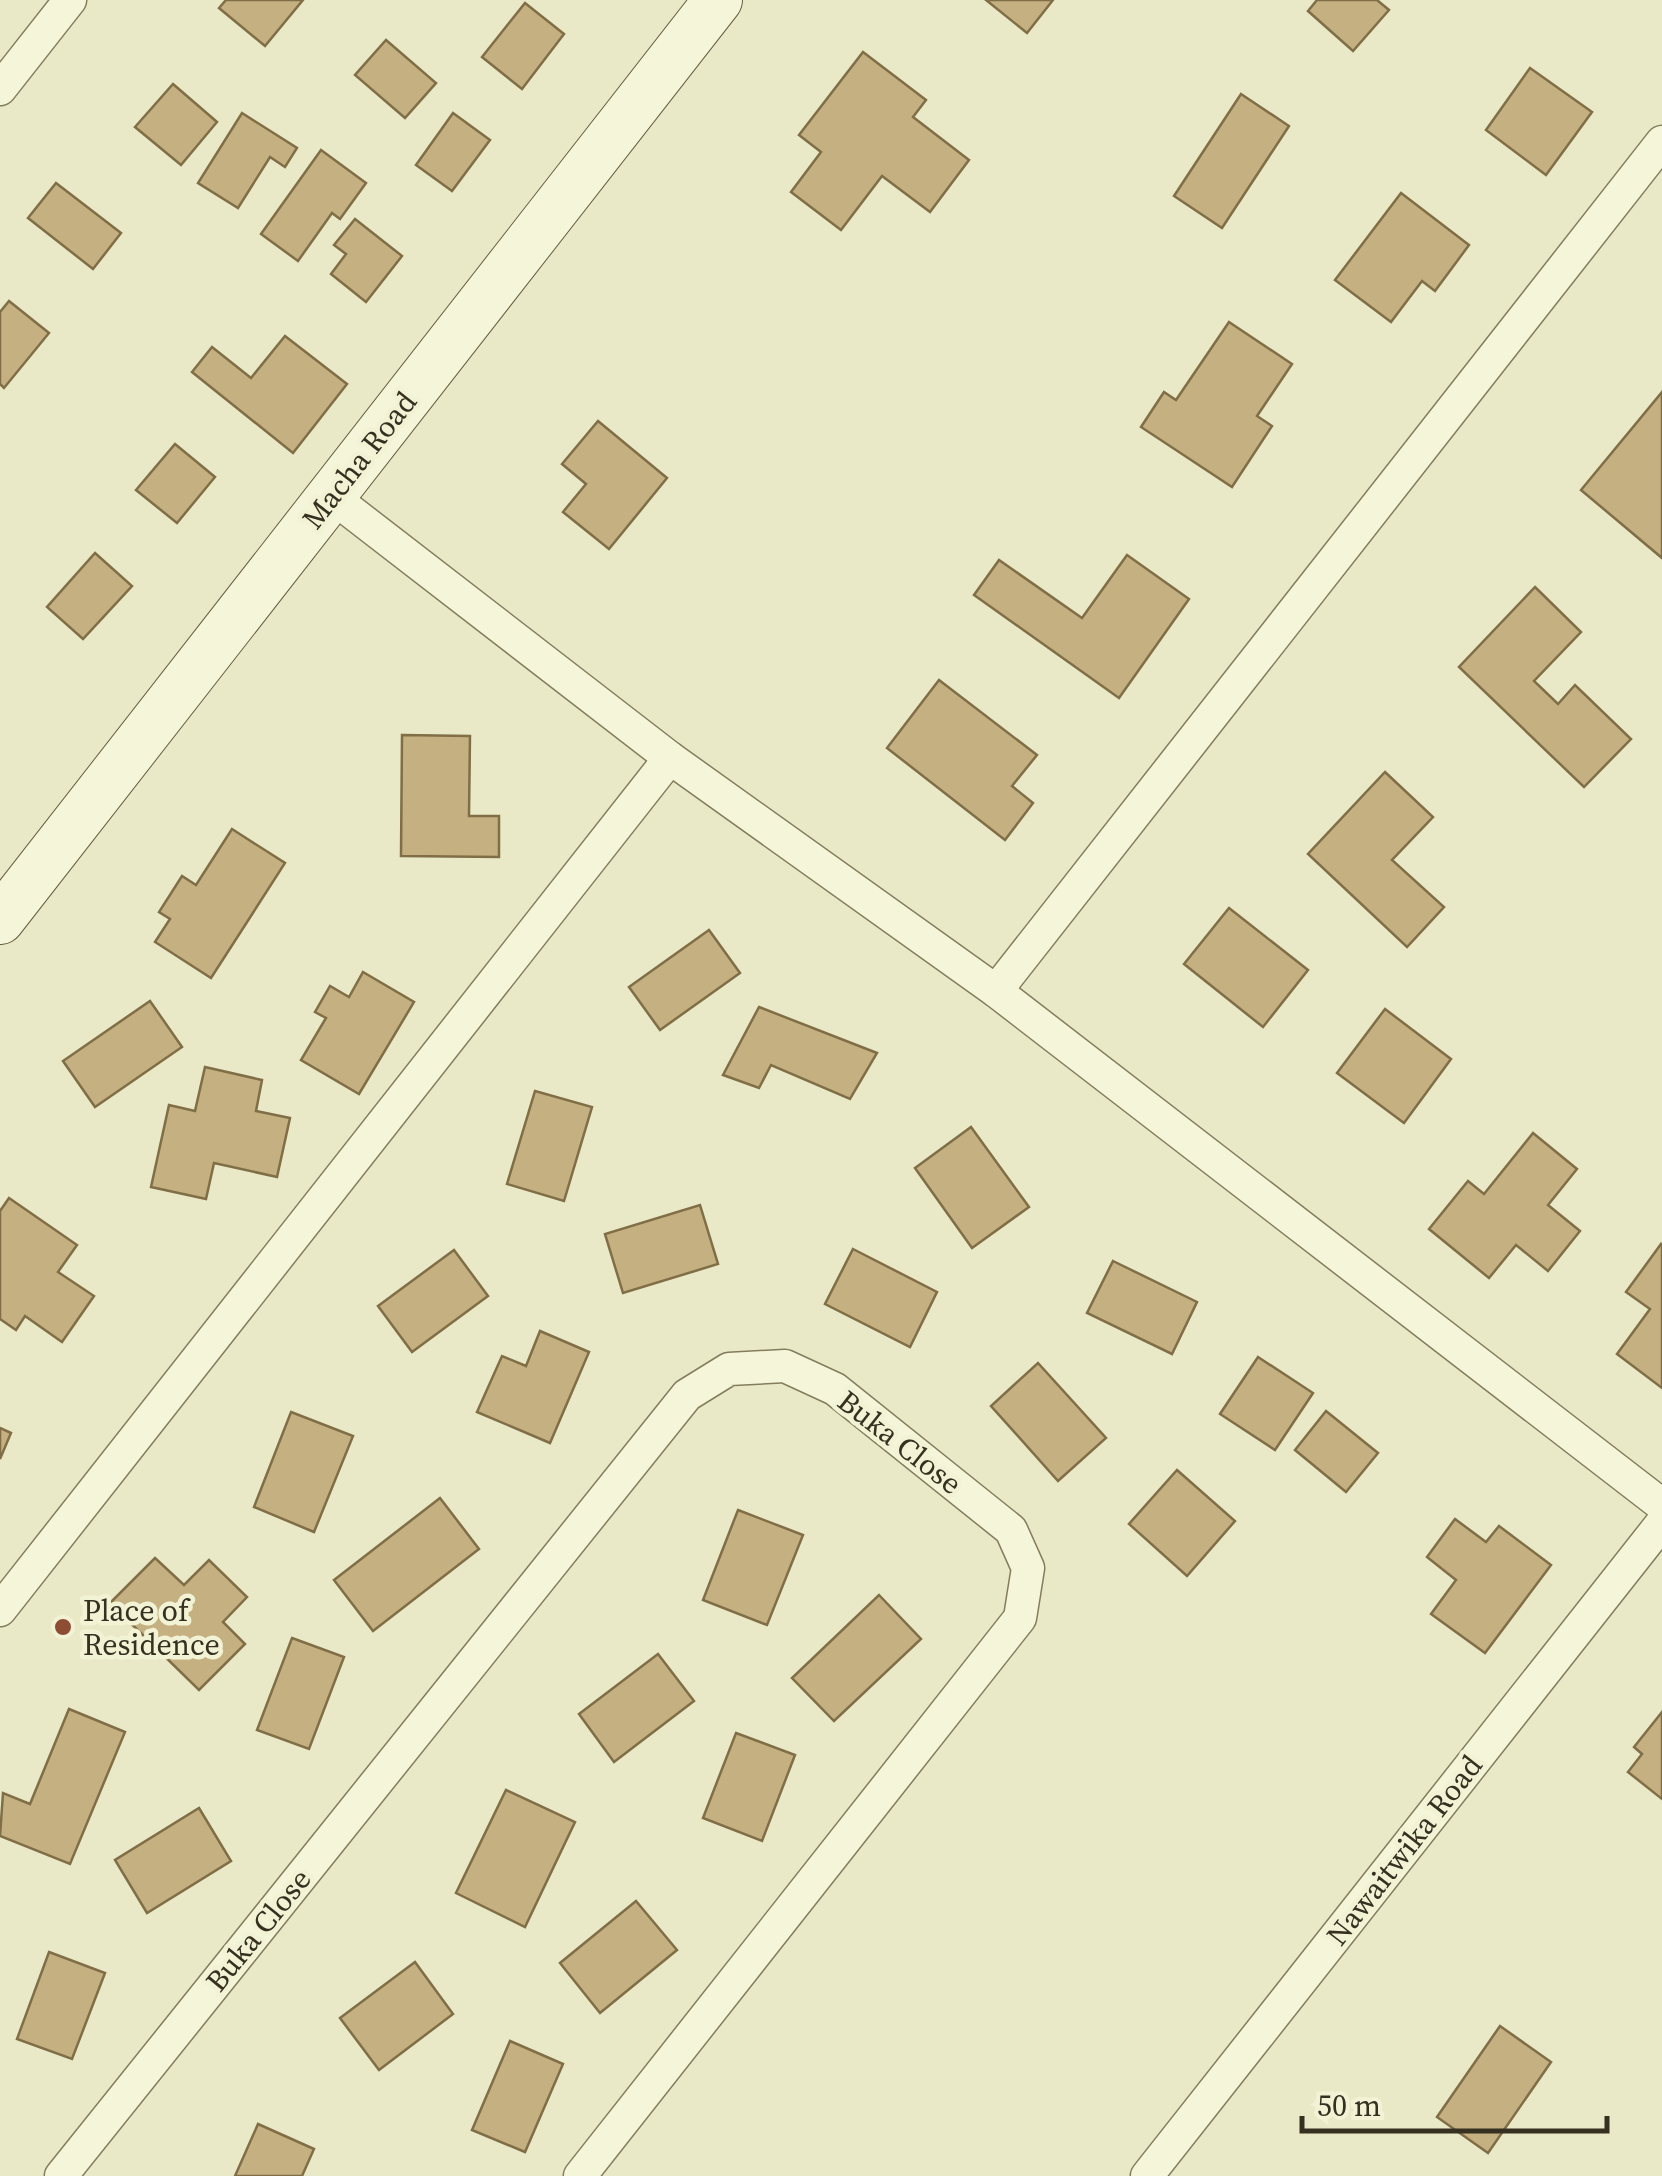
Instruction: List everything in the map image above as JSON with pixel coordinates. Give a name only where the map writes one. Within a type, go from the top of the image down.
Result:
[{"type":"main road","name":"Macha Road","points":[[0,920],[718,0]]},
{"type":"street","points":[[0,90],[70,0]]},
{"type":"street","points":[[996,991],[1662,142]]},
{"type":"street","points":[[332,496],[670,758],[996,991],[1662,1505]]},
{"type":"street","points":[[0,1610],[670,758]]},
{"type":"street","name":"Buka Close","points":[[62,2176],[687,1394],[730,1369],[784,1366],[835,1389],[1011,1530],[1028,1568],[1020,1618],[580,2176]]},
{"type":"street","name":"Nawaitwika Road","points":[[1147,2176],[1662,1523]]},
{"type":"building","points":[[226,0],[303,0],[265,46],[219,8]]},
{"type":"building","points":[[986,0],[1053,0],[1027,33]]},
{"type":"building","points":[[1317,0],[1377,0],[1389,10],[1353,51],[1308,11]]},
{"type":"building","points":[[525,3],[564,34],[522,89],[482,57]]},
{"type":"building","points":[[386,40],[436,83],[405,118],[355,75]]},
{"type":"building","points":[[863,52],[926,100],[913,117],[969,160],[930,212],[882,176],[841,230],[791,192],[821,152],[799,135]]},
{"type":"building","points":[[1530,68],[1592,112],[1546,175],[1486,130]]},
{"type":"building","points":[[173,84],[217,122],[181,165],[135,127]]},
{"type":"building","points":[[1241,94],[1289,126],[1222,228],[1174,196]]},
{"type":"building","points":[[242,113],[297,148],[285,167],[270,157],[238,208],[198,183]]},
{"type":"building","points":[[453,113],[490,140],[452,191],[416,165]]},
{"type":"building","points":[[321,150],[366,183],[340,219],[332,213],[298,261],[261,234]]},
{"type":"building","points":[[56,183],[121,233],[93,269],[28,218]]},
{"type":"building","points":[[1401,193],[1469,245],[1435,291],[1422,281],[1391,322],[1335,280]]},
{"type":"building","points":[[355,219],[402,256],[366,302],[331,274],[346,254],[334,245]]},
{"type":"building","points":[[9,301],[49,333],[4,388],[0,384],[0,312]]},
{"type":"building","points":[[1229,322],[1292,364],[1257,416],[1272,426],[1232,487],[1141,427],[1164,392],[1176,400]]},
{"type":"building","points":[[285,336],[347,384],[293,453],[192,372],[212,347],[251,378]]},
{"type":"building","points":[[1662,392],[1662,558],[1581,490]]},
{"type":"building","points":[[598,421],[667,478],[609,549],[563,512],[586,484],[562,464]]},
{"type":"building","points":[[175,444],[215,477],[177,523],[136,490]]},
{"type":"building","points":[[95,553],[132,586],[83,639],[47,607]]},
{"type":"building","points":[[1127,555],[1189,599],[1119,698],[974,595],[999,560],[1082,618]]},
{"type":"building","points":[[1535,587],[1581,632],[1534,681],[1558,704],[1575,685],[1631,739],[1584,787],[1459,667]]},
{"type":"building","points":[[939,680],[1037,755],[1012,786],[1033,803],[1005,840],[887,748]]},
{"type":"building","points":[[402,735],[470,736],[469,816],[499,816],[499,857],[401,856]]},
{"type":"building","points":[[1385,772],[1433,817],[1392,860],[1444,907],[1407,947],[1308,854]]},
{"type":"building","points":[[232,829],[285,863],[211,978],[155,942],[170,919],[159,912],[182,876],[196,885]]},
{"type":"building","points":[[1229,908],[1308,970],[1263,1027],[1184,964]]},
{"type":"building","points":[[709,930],[740,973],[660,1030],[629,987]]},
{"type":"building","points":[[363,972],[414,1002],[359,1094],[301,1060],[326,1018],[315,1012],[330,986],[349,997]]},
{"type":"building","points":[[150,1001],[182,1047],[95,1107],[63,1061]]},
{"type":"building","points":[[759,1007],[877,1053],[850,1099],[771,1065],[759,1088],[723,1075]]},
{"type":"building","points":[[1385,1009],[1451,1059],[1404,1123],[1337,1073]]},
{"type":"building","points":[[205,1067],[262,1080],[256,1111],[290,1118],[277,1177],[214,1163],[206,1199],[151,1187],[169,1105],[195,1111]]},
{"type":"building","points":[[535,1091],[592,1107],[564,1201],[507,1184]]},
{"type":"building","points":[[971,1127],[1029,1207],[972,1248],[915,1168]]},
{"type":"building","points":[[1533,1133],[1577,1169],[1548,1205],[1580,1231],[1548,1271],[1516,1245],[1489,1278],[1429,1229],[1468,1181],[1484,1194]]},
{"type":"building","points":[[9,1198],[77,1245],[58,1272],[94,1296],[62,1342],[25,1316],[16,1330],[0,1319],[0,1211]]},
{"type":"building","points":[[700,1205],[718,1264],[623,1293],[605,1234]]},
{"type":"building","points":[[1661,1244],[1662,1388],[1617,1354],[1650,1309],[1626,1292]]},
{"type":"building","points":[[853,1249],[937,1292],[910,1347],[825,1304]]},
{"type":"building","points":[[454,1250],[488,1296],[412,1352],[378,1306]]},
{"type":"building","points":[[1113,1261],[1197,1302],[1172,1354],[1087,1313]]},
{"type":"building","points":[[540,1331],[589,1352],[550,1443],[477,1412],[502,1356],[526,1366]]},
{"type":"building","points":[[1258,1357],[1313,1393],[1275,1450],[1220,1414]]},
{"type":"building","points":[[1038,1363],[1106,1438],[1058,1481],[991,1406]]},
{"type":"building","points":[[1326,1411],[1378,1453],[1346,1492],[1295,1450]]},
{"type":"building","points":[[291,1412],[353,1436],[314,1532],[254,1507]]},
{"type":"building","points":[[0,1428],[11,1433],[0,1459]]},
{"type":"building","points":[[1177,1470],[1235,1521],[1187,1576],[1129,1524]]},
{"type":"building","points":[[440,1498],[479,1549],[373,1631],[334,1580]]},
{"type":"building","points":[[738,1510],[803,1535],[767,1625],[703,1600]]},
{"type":"building","points":[[1455,1519],[1486,1542],[1499,1526],[1551,1565],[1485,1653],[1431,1614],[1456,1580],[1427,1557]]},
{"type":"building","points":[[155,1558],[184,1585],[209,1560],[247,1597],[223,1622],[245,1644],[199,1690],[110,1603]]},
{"type":"building","points":[[879,1595],[921,1639],[834,1721],[792,1678]]},
{"type":"building","points":[[292,1638],[344,1657],[309,1749],[257,1730]]},
{"type":"building","points":[[658,1654],[694,1701],[614,1762],[579,1714]]},
{"type":"building","points":[[69,1709],[125,1732],[70,1864],[0,1836],[3,1793],[30,1804]]},
{"type":"building","points":[[1662,1712],[1662,1799],[1628,1772],[1642,1754],[1634,1747]]},
{"type":"building","points":[[736,1733],[795,1755],[762,1841],[703,1818]]},
{"type":"building","points":[[506,1790],[575,1822],[525,1927],[456,1893]]},
{"type":"building","points":[[199,1808],[231,1861],[147,1913],[115,1860]]},
{"type":"building","points":[[636,1901],[677,1950],[600,2013],[560,1963]]},
{"type":"building","points":[[49,1952],[105,1973],[72,2059],[17,2039]]},
{"type":"building","points":[[415,1962],[453,2014],[379,2070],[340,2018]]},
{"type":"building","points":[[1500,2026],[1551,2062],[1488,2153],[1437,2117]]},
{"type":"building","points":[[510,2041],[563,2064],[525,2152],[472,2130]]},
{"type":"building","points":[[258,2124],[314,2149],[302,2176],[235,2176]]},
{"type":"place","name":"Place of Residence","points":[[63,1627]]}]
